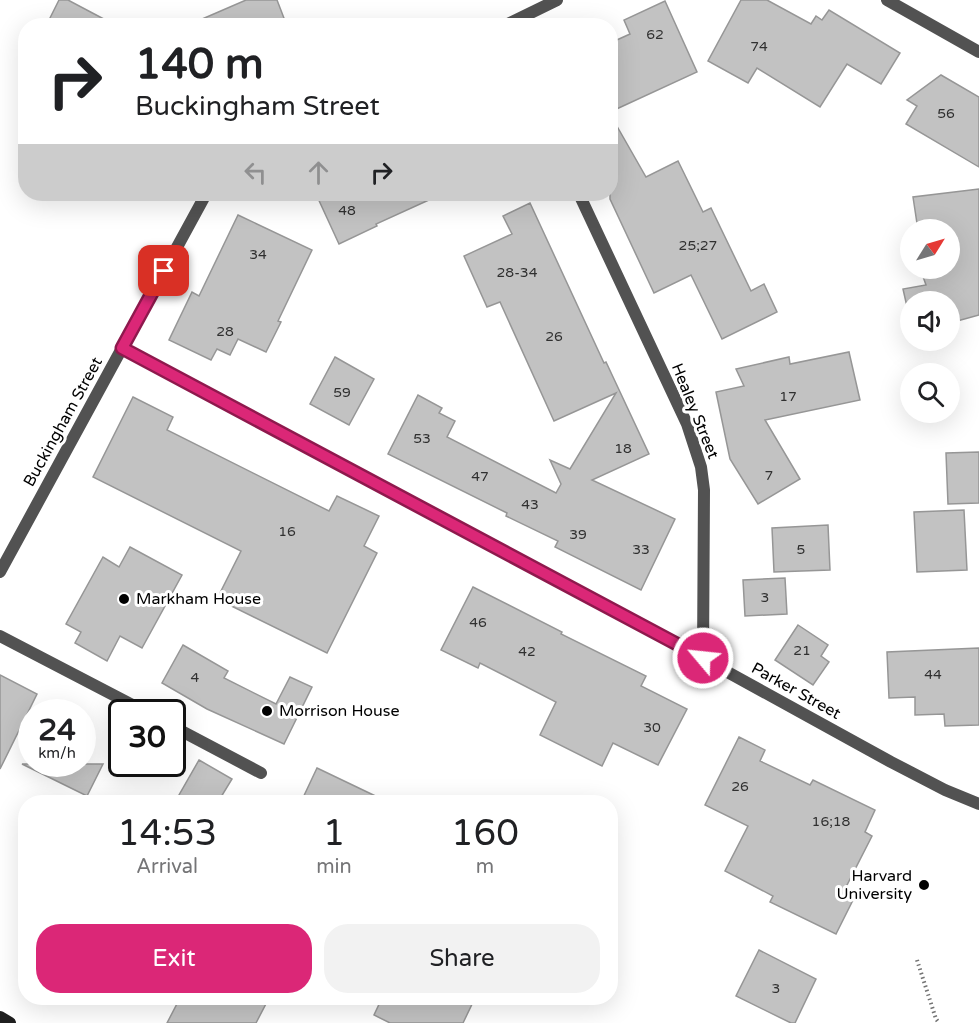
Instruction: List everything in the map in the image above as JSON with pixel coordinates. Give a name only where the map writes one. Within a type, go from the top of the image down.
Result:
[{"type":"main road","points":[[0,1017],[10,1023]]},
{"type":"street","points":[[520,18],[557,0]]},
{"type":"street","points":[[887,0],[979,52]]},
{"type":"street","name":"Buckingham Street","points":[[0,572],[202,201]]},
{"type":"street","name":"Healey Street","points":[[582,201],[677,401],[701,467],[704,490],[703,658]]},
{"type":"street","name":"Parker Street","points":[[122,348],[703,658],[891,762],[945,790],[979,804]]},
{"type":"street","points":[[0,636],[121,699]]},
{"type":"street","points":[[186,733],[261,773]]},
{"type":"path","points":[[917,960],[939,1023]]},
{"type":"building","points":[[59,0],[68,0],[102,18],[50,18]]},
{"type":"building","points":[[246,0],[277,0],[284,18],[204,18]]},
{"type":"building","points":[[741,0],[767,0],[811,24],[816,16],[822,20],[829,10],[900,53],[881,84],[847,64],[820,107],[757,68],[748,83],[708,61]]},
{"type":"building","points":[[665,1],[697,72],[618,108],[618,39],[630,34],[624,20]]},
{"type":"building","points":[[941,75],[979,97],[979,167],[906,124],[917,106],[907,100]]},
{"type":"building","points":[[618,128],[646,177],[678,161],[703,212],[711,208],[751,291],[764,284],[777,312],[722,339],[691,275],[654,293],[611,201],[618,201]]},
{"type":"building","points":[[979,189],[979,315],[960,320],[960,291],[903,291],[903,289],[926,285],[924,279],[960,279],[960,219],[916,219],[913,197]]},
{"type":"building","points":[[319,201],[427,201],[376,224],[377,226],[339,244]]},
{"type":"building","points":[[530,203],[649,454],[592,480],[675,519],[641,590],[555,547],[558,541],[506,516],[507,513],[388,454],[418,395],[442,408],[439,413],[455,421],[447,437],[556,493],[561,484],[550,460],[570,469],[616,393],[554,421],[500,302],[487,307],[464,256],[512,234],[503,216]]},
{"type":"building","points":[[238,215],[312,250],[278,321],[281,322],[266,352],[238,339],[230,355],[217,349],[211,360],[169,340],[192,292],[199,296]]},
{"type":"building","points":[[849,352],[860,400],[765,420],[800,479],[758,504],[730,459],[716,392],[744,386],[736,369],[789,357],[790,364]]},
{"type":"building","points":[[335,357],[374,379],[349,425],[310,404]]},
{"type":"building","points":[[133,397],[173,417],[167,430],[329,511],[337,496],[379,516],[364,546],[377,553],[327,653],[217,599],[241,551],[93,477]]},
{"type":"building","points":[[979,452],[979,503],[948,504],[946,453]]},
{"type":"building","points":[[964,510],[967,570],[917,572],[914,512]]},
{"type":"building","points":[[828,525],[830,570],[774,572],[772,528]]},
{"type":"building","name":"Markham House","points":[[130,547],[182,575],[142,648],[120,636],[107,661],[75,643],[81,632],[66,624],[103,557],[119,567]]},
{"type":"building","points":[[785,578],[787,614],[745,616],[743,580]]},
{"type":"building","points":[[473,587],[646,676],[641,686],[687,709],[658,765],[613,743],[602,766],[540,735],[556,702],[480,663],[478,668],[441,650]]},
{"type":"building","points":[[798,625],[828,645],[821,656],[829,662],[813,685],[775,660]]},
{"type":"building","points":[[183,645],[228,671],[224,678],[276,704],[290,677],[312,687],[284,744],[207,709],[162,683]]},
{"type":"building","points":[[979,648],[979,725],[945,726],[944,714],[915,715],[915,697],[889,698],[887,652]]},
{"type":"building","points":[[0,675],[37,694],[35,699],[18,699],[18,733],[0,769]]},
{"type":"building","points":[[739,737],[765,750],[760,761],[810,785],[813,780],[875,810],[865,832],[872,836],[843,893],[854,898],[836,934],[770,902],[773,896],[725,871],[748,826],[705,805]]},
{"type":"building","points":[[199,760],[232,779],[222,795],[179,795]]},
{"type":"building","points":[[96,764],[103,764],[88,795],[48,777],[96,777]]},
{"type":"building","points":[[317,768],[373,795],[304,795]]},
{"type":"building","points":[[759,950],[816,979],[795,1023],[736,996]]},
{"type":"building","points":[[176,1005],[265,1005],[256,1023],[167,1023]]},
{"type":"building","points":[[379,1005],[472,1005],[463,1023],[390,1023],[374,1015]]},
{"type":"place","name":"Markham House","points":[[124,599]]},
{"type":"place","name":"Morrison House","points":[[267,711]]},
{"type":"place","name":"Harvard University","points":[[924,885]]},
{"type":"route","points":[[164,271],[122,348],[703,658]]}]
